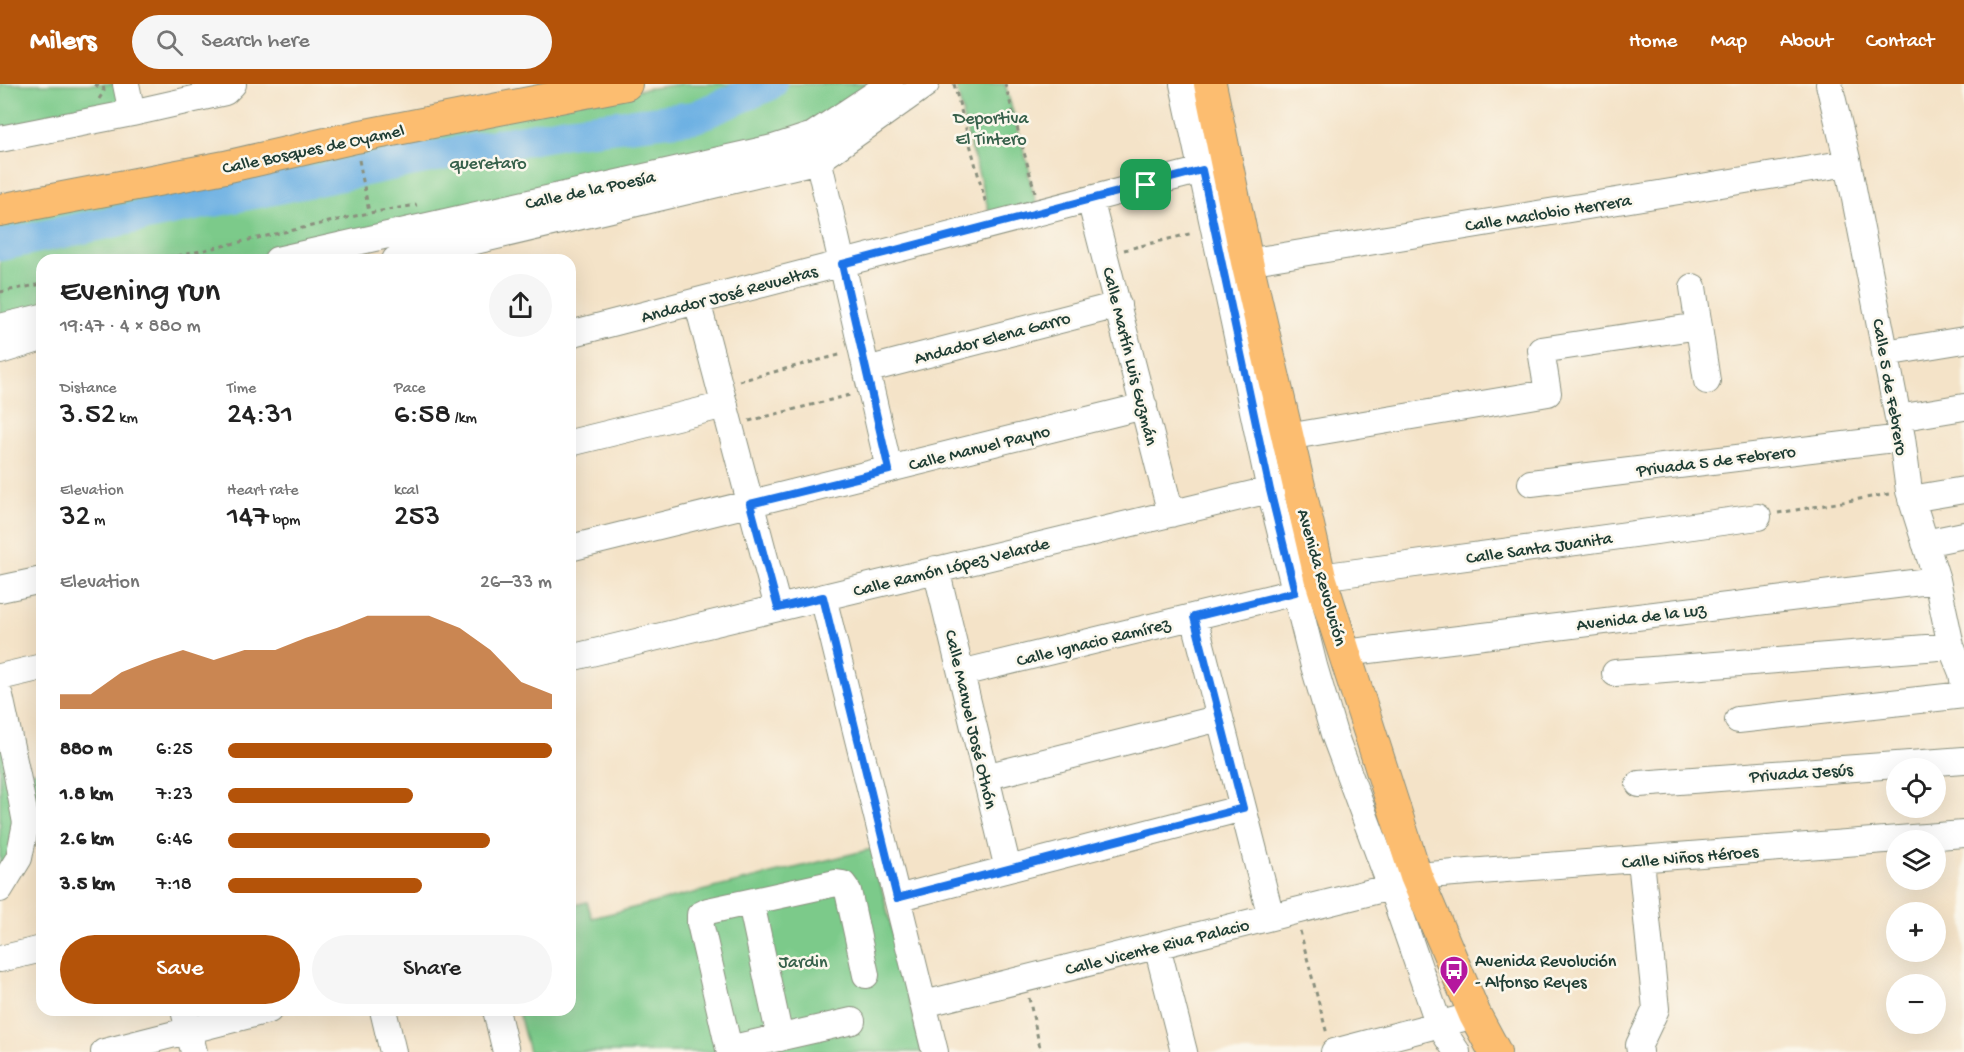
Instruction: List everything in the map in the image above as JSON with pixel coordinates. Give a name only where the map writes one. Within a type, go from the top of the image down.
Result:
[{"type":"main road","name":"Calle Bosques de Oyamel","points":[[0,210],[225,167],[356,137],[626,84]]},
{"type":"main road","name":"Avenida Revolución","points":[[1207,85],[1287,437],[1284,487],[1308,584],[1345,653],[1403,882],[1495,1052]]},
{"type":"street","points":[[126,84],[132,113]]},
{"type":"street","name":"Calle de la Poesía","points":[[317,254],[773,148],[816,148],[890,84]]},
{"type":"street","name":"Calle de la Poesía","points":[[432,254],[816,148],[926,84]]},
{"type":"street","name":"Calle 5 de Febrero","points":[[1829,84],[1848,163],[1900,428],[1910,495],[1937,580],[1951,646],[1963,682]]},
{"type":"street","points":[[0,139],[225,92],[233,85]]},
{"type":"street","name":"Avenida Revolución","points":[[1207,85],[1202,170],[1214,228],[1284,487]]},
{"type":"street","points":[[816,148],[889,470]]},
{"type":"street","name":"Calle Maclobio Herrera","points":[[1247,262],[1848,163]]},
{"type":"street","name":"Andador José Revueltas","points":[[576,332],[1202,170]]},
{"type":"street","name":"Calle Martín Luis Guzmán","points":[[1090,199],[1171,514]]},
{"type":"street","points":[[1693,288],[1707,381]]},
{"type":"street","points":[[697,301],[778,608]]},
{"type":"street","name":"Andador Elena Garro","points":[[866,370],[1118,305]]},
{"type":"street","points":[[0,327],[36,318]]},
{"type":"street","points":[[1287,437],[1548,393],[1541,350],[1699,326]]},
{"type":"street","points":[[0,351],[36,340]]},
{"type":"street","points":[[1885,353],[1964,340]]},
{"type":"street","points":[[576,442],[725,405]]},
{"type":"street","name":"Calle Manuel Payno","points":[[576,547],[1144,406]]},
{"type":"street","name":"Privada 5 de Febrero","points":[[1531,483],[1900,428],[1964,407]]},
{"type":"street","name":"Calle Ramón López Velarde","points":[[576,657],[1284,487]]},
{"type":"street","points":[[1910,495],[1964,490]]},
{"type":"street","name":"Calle Santa Juanita","points":[[1308,584],[1758,517]]},
{"type":"street","points":[[1925,543],[1964,536]]},
{"type":"street","name":"Calle Manuel José Othón","points":[[936,569],[1008,869]]},
{"type":"street","name":"Avenida de la Luz","points":[[1345,653],[1937,580]]},
{"type":"street","points":[[0,589],[36,581]]},
{"type":"street","name":"Avenida Revolución","points":[[1308,584],[1314,666],[1334,734],[1403,882],[1439,1024],[1457,1052]]},
{"type":"street","name":"Calle Ignacio Ramírez","points":[[961,674],[1194,617],[1308,584]]},
{"type":"street","points":[[823,597],[935,1052]]},
{"type":"street","points":[[1194,617],[1243,808],[1283,914]]},
{"type":"street","points":[[1615,673],[1951,646]]},
{"type":"street","points":[[0,677],[36,668]]},
{"type":"street","points":[[1738,720],[1963,682]]},
{"type":"street","points":[[0,696],[31,785],[19,858],[0,889]]},
{"type":"street","points":[[986,777],[1220,718]]},
{"type":"street","name":"Privada Jesús","points":[[1639,784],[1964,760]]},
{"type":"street","points":[[897,898],[1243,808]]},
{"type":"street","name":"Calle Niños Héroes","points":[[1403,882],[1964,834]]},
{"type":"street","points":[[1640,1052],[1639,1045],[1656,1009],[1641,860]]},
{"type":"street","name":"Calle Vicente Riva Palacio","points":[[924,1004],[1403,882]]},
{"type":"street","points":[[852,1021],[729,1051],[700,915],[708,911],[836,883],[843,884],[848,891],[866,975]]},
{"type":"street","points":[[751,903],[780,1038]]},
{"type":"street","points":[[1157,946],[1184,1052]]},
{"type":"street","points":[[0,959],[36,950]]},
{"type":"street","points":[[1332,1047],[1475,1015]]},
{"type":"street","points":[[104,1052],[245,1016]]},
{"type":"street","points":[[384,1016],[393,1052]]},
{"type":"street","points":[[497,1016],[506,1052]]},
{"type":"path","points":[[954,84],[992,225]]},
{"type":"path","points":[[1005,84],[1040,212]]},
{"type":"path","points":[[359,160],[369,213]]},
{"type":"path","points":[[1105,255],[1214,228]]},
{"type":"path","points":[[0,291],[36,285]]},
{"type":"path","points":[[725,405],[866,370]]},
{"type":"path","points":[[725,405],[866,370]]},
{"type":"path","points":[[1758,517],[1910,495]]},
{"type":"path","points":[[1283,914],[1332,1047]]},
{"type":"path","points":[[1024,979],[1041,1052]]},
{"type":"green space","points":[[0,84],[126,84],[132,113],[0,139]]},
{"type":"green space","name":"queretaro","points":[[682,84],[890,84],[836,120],[296,254],[36,254],[36,317],[0,326],[0,218],[524,105]]},
{"type":"green space","name":"Deportiva El Tintero","points":[[955,84],[1005,84],[1039,213],[993,225]]},
{"type":"green space","points":[[0,705],[18,775],[36,771],[36,810],[20,814],[23,824],[0,870]]},
{"type":"green space","name":"Jardin","points":[[872,849],[922,1052],[529,1052],[520,1016],[576,1016],[576,905],[587,902],[592,918]]},
{"type":"waterway","points":[[0,245],[409,161],[567,132],[695,117],[771,84]]},
{"type":"place","name":"Avenida Revolución - Alfonso Reyes","points":[[1454,996]]},
{"type":"route","points":[[1202,170],[1270,490],[1295,592],[1194,617],[1243,808],[897,898],[823,597],[778,608],[750,504],[889,470],[842,264],[1146,185],[1202,170]]}]
